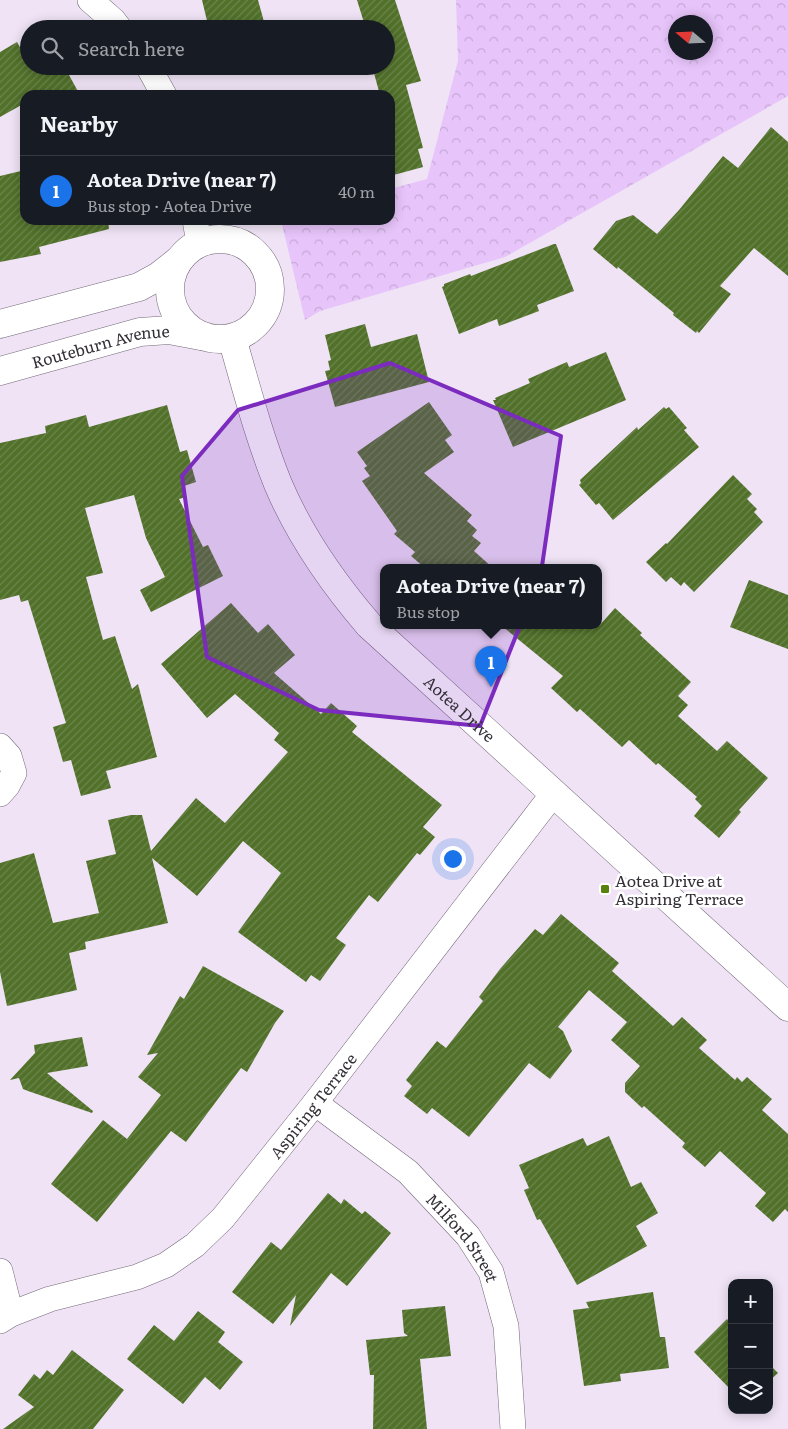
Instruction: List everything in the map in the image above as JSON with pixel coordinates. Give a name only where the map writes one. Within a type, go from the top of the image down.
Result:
[{"type":"street","points":[[90,0],[113,20]]},
{"type":"street","points":[[153,75],[161,90]]},
{"type":"street","name":"Routeburn Avenue","points":[[0,324],[139,287],[159,276],[178,261],[191,248],[197,232],[211,239],[224,238],[248,247],[258,255],[270,278],[269,304],[263,316],[255,326],[232,338],[216,339],[169,330],[140,332],[0,371]]},
{"type":"street","name":"Routeburn Avenue","points":[[178,261],[171,277],[172,304],[180,320],[193,332],[202,336]]},
{"type":"street","name":"Aotea Drive","points":[[232,338],[262,442],[278,484],[312,550],[337,587],[368,625],[788,1007]]},
{"type":"street","points":[[0,746],[9,756],[14,773],[0,794]]},
{"type":"street","name":"Aspiring Terrace","points":[[6,1317],[50,1299],[137,1277],[166,1265],[195,1245],[223,1218],[553,794]]},
{"type":"street","name":"Milford Street","points":[[314,1103],[408,1172],[468,1236],[491,1272],[506,1326],[513,1429]]},
{"type":"street","points":[[0,1271],[6,1317]]},
{"type":"highlighted area","points":[[390,363],[561,436],[541,573],[480,726],[319,710],[207,657],[182,476],[238,410]]},
{"type":"green space","points":[[456,0],[788,0],[788,96],[505,257],[320,311],[305,320],[282,225],[395,225],[395,188],[427,179],[458,61]]},
{"type":"building","points":[[202,0],[258,0],[264,20],[207,20]]},
{"type":"building","points":[[357,0],[395,0],[421,81],[406,85],[423,148],[418,149],[423,167],[395,175],[395,90],[379,90],[374,75],[395,75],[395,20],[363,20]]},
{"type":"building","points":[[17,42],[20,47],[20,75],[69,75],[77,90],[20,90],[20,106],[0,117],[0,52]]},
{"type":"building","points":[[771,127],[788,142],[788,276],[754,248],[720,286],[731,294],[699,333],[697,331],[696,333],[618,267],[617,269],[593,249],[616,221],[633,215],[657,234],[723,156],[738,168]]},
{"type":"building","points":[[20,171],[20,225],[109,225],[109,229],[39,247],[41,254],[0,262],[0,176]]},
{"type":"building","points":[[556,244],[574,291],[537,305],[539,311],[499,326],[497,319],[459,334],[442,287],[444,284],[470,274],[471,276]]},
{"type":"building","points":[[365,324],[371,347],[417,334],[429,382],[335,407],[325,371],[330,370],[328,361],[331,360],[325,335]]},
{"type":"building","points":[[606,352],[626,400],[513,447],[493,400],[530,383],[528,379],[567,362],[569,367]]},
{"type":"building","points":[[429,402],[452,435],[445,440],[454,452],[424,473],[472,515],[467,521],[477,530],[472,536],[481,543],[474,551],[489,564],[420,564],[411,556],[415,552],[394,534],[397,531],[362,481],[370,476],[364,468],[367,466],[357,452]]},
{"type":"building","points":[[167,405],[180,452],[187,450],[196,482],[184,486],[186,497],[179,499],[203,547],[208,545],[223,576],[151,612],[140,590],[165,577],[146,538],[134,495],[85,508],[103,573],[86,577],[103,640],[115,636],[132,689],[138,684],[157,757],[106,771],[111,788],[81,796],[71,760],[63,762],[53,727],[66,723],[28,600],[21,602],[19,595],[0,600],[0,443],[46,433],[45,426],[86,415],[89,427]]},
{"type":"building","points":[[664,407],[666,409],[669,407],[687,428],[684,430],[699,447],[613,520],[599,503],[596,505],[579,485],[581,483],[580,480],[637,427],[638,430]]},
{"type":"building","points":[[733,475],[752,494],[747,499],[757,509],[754,512],[763,522],[694,592],[684,582],[681,586],[671,577],[666,582],[646,562],[667,544]]},
{"type":"building","points":[[749,580],[788,595],[788,649],[730,627]]},
{"type":"building","points":[[231,603],[258,633],[268,624],[295,655],[274,673],[321,714],[331,703],[357,726],[352,732],[442,805],[423,827],[435,837],[420,855],[417,853],[378,902],[369,895],[336,938],[346,945],[320,981],[311,975],[306,982],[238,932],[281,873],[243,841],[197,896],[152,858],[168,923],[85,942],[86,949],[69,953],[77,990],[7,1006],[0,972],[0,863],[34,853],[53,923],[99,913],[86,861],[116,854],[108,820],[131,815],[142,815],[151,851],[196,798],[225,823],[288,752],[274,740],[279,733],[235,694],[207,718],[161,664]]},
{"type":"building","points":[[615,608],[642,633],[640,635],[691,682],[678,696],[688,705],[678,716],[717,751],[727,741],[768,778],[739,810],[741,812],[719,838],[694,816],[702,806],[695,799],[697,797],[658,763],[656,765],[629,740],[622,747],[580,709],[577,712],[551,688],[563,676],[506,629],[602,629],[602,623]]},
{"type":"building","points":[[561,914],[619,963],[612,971],[673,1026],[682,1017],[707,1040],[699,1048],[735,1080],[737,1077],[742,1082],[747,1077],[772,1099],[762,1110],[788,1134],[788,1212],[785,1209],[773,1222],[755,1206],[766,1193],[720,1151],[705,1167],[682,1147],[685,1143],[644,1106],[642,1108],[625,1092],[625,1083],[640,1066],[611,1040],[627,1022],[589,990],[558,1027],[563,1031],[572,1051],[550,1079],[529,1063],[469,1137],[432,1108],[427,1114],[404,1096],[412,1086],[406,1080],[437,1041],[446,1048],[483,1001],[479,997],[500,969],[535,929],[543,935]]},
{"type":"building","points":[[203,966],[284,1011],[247,1072],[241,1068],[186,1142],[171,1131],[97,1222],[51,1184],[103,1120],[127,1139],[161,1095],[138,1077],[158,1053],[147,1055],[180,996],[184,999]]},
{"type":"building","points":[[82,1037],[88,1066],[47,1073],[93,1111],[92,1113],[23,1089],[19,1078],[10,1080],[35,1053],[34,1045]]},
{"type":"building","points":[[609,1136],[631,1187],[641,1182],[658,1213],[636,1226],[647,1246],[577,1285],[540,1219],[537,1220],[524,1190],[529,1188],[519,1165],[583,1138],[587,1146]]},
{"type":"building","points":[[328,1193],[341,1204],[344,1199],[362,1214],[365,1211],[391,1233],[347,1286],[331,1273],[290,1326],[296,1295],[273,1324],[232,1292],[271,1242],[281,1250]]},
{"type":"building","points":[[653,1292],[660,1337],[665,1337],[669,1368],[620,1374],[621,1381],[584,1386],[573,1310],[589,1308],[586,1302]]},
{"type":"building","points":[[445,1306],[451,1356],[420,1359],[427,1429],[373,1429],[374,1375],[370,1375],[366,1340],[408,1336],[404,1333],[402,1310]]},
{"type":"building","points":[[198,1311],[225,1332],[218,1342],[243,1362],[220,1390],[205,1377],[183,1404],[127,1359],[154,1325],[174,1341]]},
{"type":"building","points":[[727,1319],[728,1387],[694,1352]]},
{"type":"building","points":[[72,1350],[124,1390],[93,1429],[3,1429],[34,1407],[18,1395],[34,1374],[40,1379],[47,1370],[53,1375]]},
{"type":"building","points":[[773,1368],[778,1373],[773,1377]]},
{"type":"place","name":"Aotea Drive (near 7)","points":[[491,687]]},
{"type":"place","name":"Aotea Drive at Aspiring Terrace","points":[[605,889]]}]
